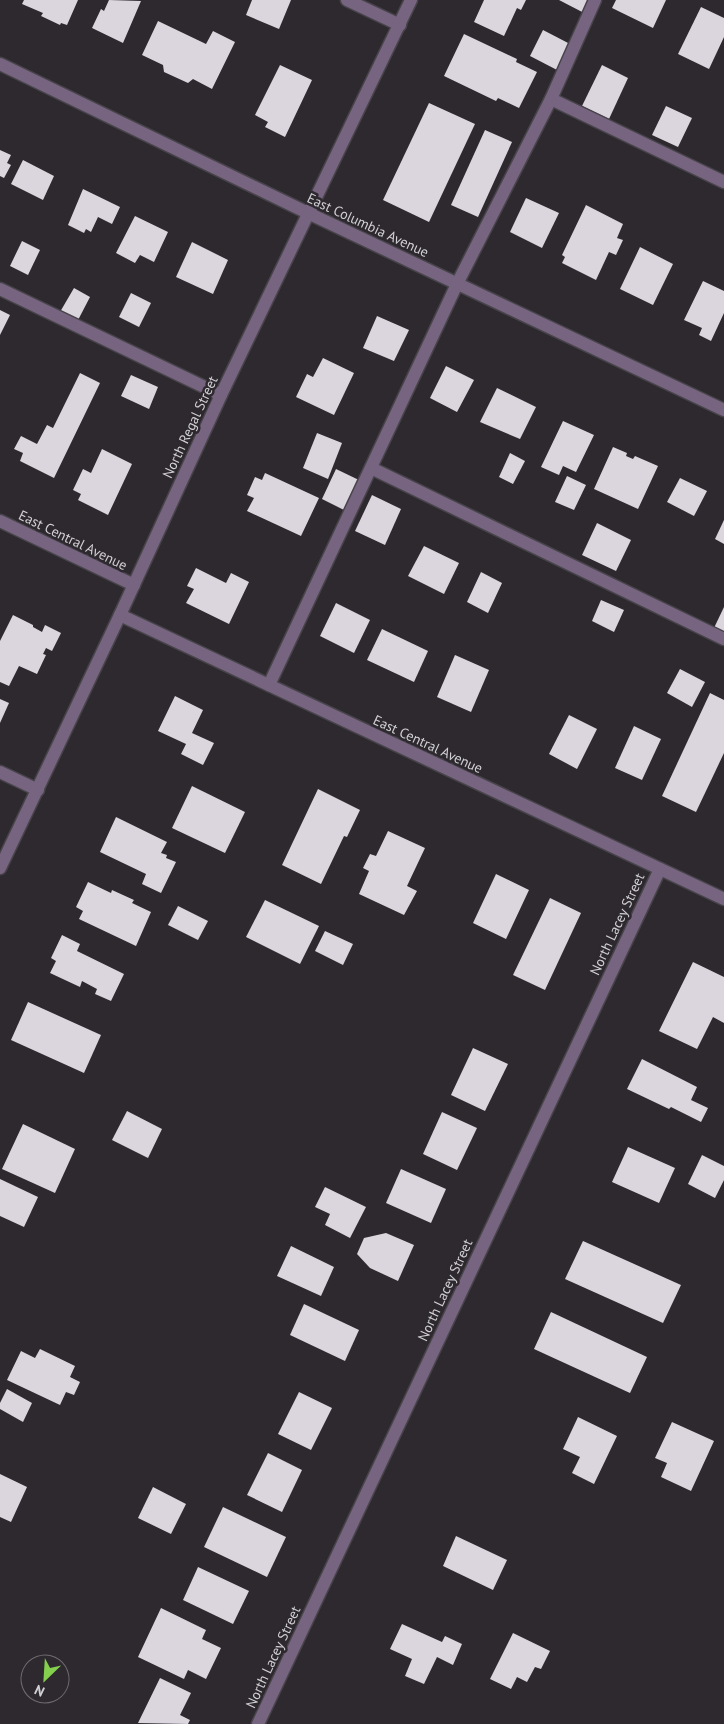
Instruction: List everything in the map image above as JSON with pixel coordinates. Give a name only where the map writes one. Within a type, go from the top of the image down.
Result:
[{"type":"street","points":[[347,0],[400,25]]},
{"type":"street","name":"North Regal Street","points":[[0,868],[308,213],[412,0]]},
{"type":"street","points":[[269,685],[457,284],[551,99],[595,0]]},
{"type":"street","name":"East Columbia Avenue","points":[[0,64],[308,213],[724,410]]},
{"type":"street","points":[[551,99],[724,182]]},
{"type":"street","points":[[0,288],[222,395]]},
{"type":"street","points":[[371,468],[724,639]]},
{"type":"street","name":"East Central Avenue","points":[[0,521],[134,586]]},
{"type":"street","name":"East Central Avenue","points":[[120,615],[724,899]]},
{"type":"street","points":[[0,772],[38,790]]},
{"type":"street","name":"North Lacey Street","points":[[258,1724],[660,869]]},
{"type":"building","points":[[24,0],[78,0],[67,25],[61,23],[60,25],[41,16],[43,13],[22,4]]},
{"type":"building","points":[[109,0],[141,1],[123,43],[92,28],[101,9],[104,11]]},
{"type":"building","points":[[252,0],[291,0],[279,29],[246,15]]},
{"type":"building","points":[[484,0],[526,0],[521,10],[517,8],[504,36],[474,22]]},
{"type":"building","points":[[559,0],[593,0],[586,14]]},
{"type":"building","points":[[616,0],[666,0],[653,28],[612,8]]},
{"type":"building","points":[[701,7],[724,18],[724,37],[709,69],[678,54]]},
{"type":"building","points":[[158,21],[206,44],[213,31],[235,42],[212,89],[193,79],[188,83],[164,72],[163,65],[142,55]]},
{"type":"building","points":[[543,30],[572,45],[559,71],[530,56]]},
{"type":"building","points":[[464,34],[517,59],[516,62],[537,72],[519,108],[498,98],[496,101],[444,76]]},
{"type":"building","points":[[280,65],[312,80],[285,137],[265,127],[268,122],[255,115]]},
{"type":"building","points":[[602,65],[628,78],[609,119],[582,106]]},
{"type":"building","points":[[429,103],[475,124],[429,222],[383,200]]},
{"type":"building","points":[[666,106],[692,118],[678,147],[652,135]]},
{"type":"building","points":[[485,130],[512,142],[478,217],[451,205]]},
{"type":"building","points":[[0,150],[11,155],[7,163],[11,165],[4,178],[0,176]]},
{"type":"building","points":[[23,160],[54,176],[43,200],[11,184]]},
{"type":"building","points":[[83,189],[120,207],[112,224],[98,217],[91,232],[86,229],[84,233],[68,225]]},
{"type":"building","points":[[526,198],[559,213],[542,248],[510,232]]},
{"type":"building","points":[[586,205],[623,224],[617,238],[623,240],[616,255],[609,252],[596,280],[562,263],[565,257],[562,255]]},
{"type":"building","points":[[135,216],[168,232],[154,262],[140,255],[135,263],[116,253]]},
{"type":"building","points":[[22,241],[40,250],[28,275],[10,266]]},
{"type":"building","points":[[192,242],[228,260],[213,294],[176,277]]},
{"type":"building","points":[[640,247],[673,264],[653,305],[620,289]]},
{"type":"building","points":[[703,281],[724,291],[724,313],[711,341],[699,335],[702,328],[684,320]]},
{"type":"building","points":[[74,288],[90,297],[77,322],[60,312]]},
{"type":"building","points":[[131,293],[151,303],[139,327],[119,317]]},
{"type":"building","points":[[0,310],[10,315],[0,335]]},
{"type":"building","points":[[377,316],[409,330],[394,361],[363,348]]},
{"type":"building","points":[[323,358],[354,373],[334,415],[296,397],[307,374],[313,377]]},
{"type":"building","points":[[446,366],[474,380],[457,412],[430,398]]},
{"type":"building","points":[[80,373],[100,383],[54,478],[20,461],[23,453],[14,449],[21,436],[37,444],[47,425],[53,428]]},
{"type":"building","points":[[131,375],[158,387],[149,409],[121,396]]},
{"type":"building","points":[[497,388],[536,407],[520,439],[480,422]]},
{"type":"building","points":[[563,421],[594,435],[576,472],[563,466],[559,475],[541,467]]},
{"type":"building","points":[[317,433],[342,443],[328,479],[303,468]]},
{"type":"building","points":[[613,447],[627,453],[626,456],[633,459],[635,456],[658,466],[638,509],[594,489]]},
{"type":"building","points":[[102,449],[132,464],[108,515],[78,500],[81,494],[73,490],[83,469],[91,473]]},
{"type":"building","points":[[510,453],[525,461],[513,484],[499,477]]},
{"type":"building","points":[[336,469],[361,481],[346,511],[322,499]]},
{"type":"building","points":[[265,473],[319,498],[301,536],[247,511],[254,498],[247,495],[255,477],[262,480]]},
{"type":"building","points":[[567,476],[586,485],[574,510],[555,502]]},
{"type":"building","points":[[680,478],[707,491],[694,516],[667,502]]},
{"type":"building","points":[[372,495],[401,509],[385,545],[355,531]]},
{"type":"building","points":[[724,520],[724,544],[715,539]]},
{"type":"building","points":[[597,523],[631,540],[616,571],[582,555]]},
{"type":"building","points":[[424,546],[459,563],[444,594],[408,576]]},
{"type":"building","points":[[196,568],[226,583],[231,573],[249,582],[229,624],[186,603],[194,589],[187,586]]},
{"type":"building","points":[[481,572],[502,583],[488,613],[467,602]]},
{"type":"building","points":[[601,600],[624,610],[614,632],[592,621]]},
{"type":"building","points":[[336,603],[370,620],[354,653],[320,636]]},
{"type":"building","points":[[724,607],[724,633],[714,628]]},
{"type":"building","points":[[13,615],[42,632],[45,625],[61,633],[52,651],[46,648],[43,654],[46,655],[37,674],[19,666],[9,686],[0,682],[0,641]]},
{"type":"building","points":[[382,629],[428,651],[414,682],[367,660]]},
{"type":"building","points":[[455,655],[489,670],[471,712],[437,697]]},
{"type":"building","points":[[680,669],[705,682],[692,707],[667,693]]},
{"type":"building","points":[[710,693],[724,700],[724,753],[696,812],[662,796]]},
{"type":"building","points":[[175,696],[203,710],[192,733],[214,743],[203,765],[181,754],[186,744],[158,731]]},
{"type":"building","points":[[0,699],[9,703],[0,723]]},
{"type":"building","points":[[569,715],[597,729],[577,769],[549,754]]},
{"type":"building","points":[[634,726],[661,739],[642,780],[615,768]]},
{"type":"building","points":[[192,786],[245,812],[225,853],[172,828]]},
{"type":"building","points":[[318,789],[360,810],[347,837],[344,836],[321,884],[282,865]]},
{"type":"building","points":[[116,817],[167,842],[161,853],[167,855],[166,858],[176,862],[161,893],[142,884],[146,874],[100,852]]},
{"type":"building","points":[[388,831],[425,848],[407,886],[417,891],[404,915],[359,894],[369,871],[363,868],[370,854],[376,856]]},
{"type":"building","points":[[496,874],[529,890],[506,939],[473,923]]},
{"type":"building","points":[[88,882],[111,893],[112,890],[134,900],[132,903],[151,912],[136,946],[79,919],[83,911],[76,907]]},
{"type":"building","points":[[550,898],[581,913],[545,990],[513,975]]},
{"type":"building","points":[[265,900],[319,926],[300,964],[246,937]]},
{"type":"building","points":[[178,906],[208,921],[198,940],[168,925]]},
{"type":"building","points":[[325,931],[353,944],[343,965],[315,951]]},
{"type":"building","points":[[62,935],[80,944],[77,951],[124,974],[111,1001],[95,994],[97,989],[82,981],[80,987],[50,973],[56,961],[51,958]]},
{"type":"building","points":[[693,962],[724,977],[724,1023],[713,1017],[697,1049],[659,1031]]},
{"type":"building","points":[[28,1002],[101,1035],[84,1073],[11,1040]]},
{"type":"building","points":[[473,1048],[508,1064],[485,1111],[451,1095]]},
{"type":"building","points":[[642,1059],[697,1087],[691,1100],[708,1108],[701,1122],[627,1089]]},
{"type":"building","points":[[127,1111],[162,1129],[148,1158],[112,1140]]},
{"type":"building","points":[[442,1112],[477,1128],[457,1170],[423,1154]]},
{"type":"building","points":[[23,1124],[75,1149],[55,1193],[2,1169]]},
{"type":"building","points":[[628,1147],[675,1168],[659,1203],[612,1182]]},
{"type":"building","points":[[702,1155],[724,1166],[724,1180],[715,1198],[688,1184]]},
{"type":"building","points":[[401,1169],[446,1189],[431,1223],[386,1203]]},
{"type":"building","points":[[0,1179],[38,1197],[24,1227],[0,1216]]},
{"type":"building","points":[[325,1187],[366,1207],[350,1238],[325,1225],[330,1214],[315,1207]]},
{"type":"building","points":[[386,1233],[414,1245],[398,1281],[370,1268],[357,1254],[364,1238]]},
{"type":"building","points":[[583,1241],[681,1285],[663,1323],[565,1279]]},
{"type":"building","points":[[291,1246],[334,1267],[321,1296],[277,1276]]},
{"type":"building","points":[[304,1304],[359,1330],[345,1361],[290,1335]]},
{"type":"building","points":[[551,1312],[647,1357],[630,1393],[534,1349]]},
{"type":"building","points":[[40,1349],[75,1366],[70,1377],[80,1382],[74,1395],[66,1392],[60,1405],[7,1380],[21,1351],[35,1358]]},
{"type":"building","points":[[7,1389],[32,1403],[23,1422],[0,1409],[0,1403]]},
{"type":"building","points":[[299,1392],[332,1408],[311,1450],[278,1434]]},
{"type":"building","points":[[578,1417],[617,1436],[594,1484],[572,1473],[580,1457],[563,1449]]},
{"type":"building","points":[[672,1422],[714,1441],[691,1491],[661,1477],[667,1463],[655,1458]]},
{"type":"building","points":[[268,1453],[302,1470],[282,1512],[247,1495]]},
{"type":"building","points":[[0,1474],[27,1487],[11,1522],[0,1517]]},
{"type":"building","points":[[153,1487],[186,1504],[171,1534],[138,1518]]},
{"type":"building","points":[[223,1507],[286,1537],[267,1577],[204,1547]]},
{"type":"building","points":[[456,1536],[507,1560],[493,1590],[443,1566]]},
{"type":"building","points":[[198,1567],[249,1591],[233,1624],[183,1600]]},
{"type":"building","points":[[161,1608],[206,1630],[202,1639],[221,1648],[206,1679],[188,1670],[184,1679],[138,1657]]},
{"type":"building","points":[[402,1624],[442,1642],[445,1636],[462,1644],[453,1665],[437,1657],[424,1684],[405,1676],[412,1659],[390,1649]]},
{"type":"building","points":[[513,1633],[550,1651],[541,1669],[535,1667],[527,1682],[517,1677],[511,1689],[490,1679]]},
{"type":"building","points":[[160,1678],[191,1693],[180,1715],[190,1720],[188,1724],[138,1723]]}]
